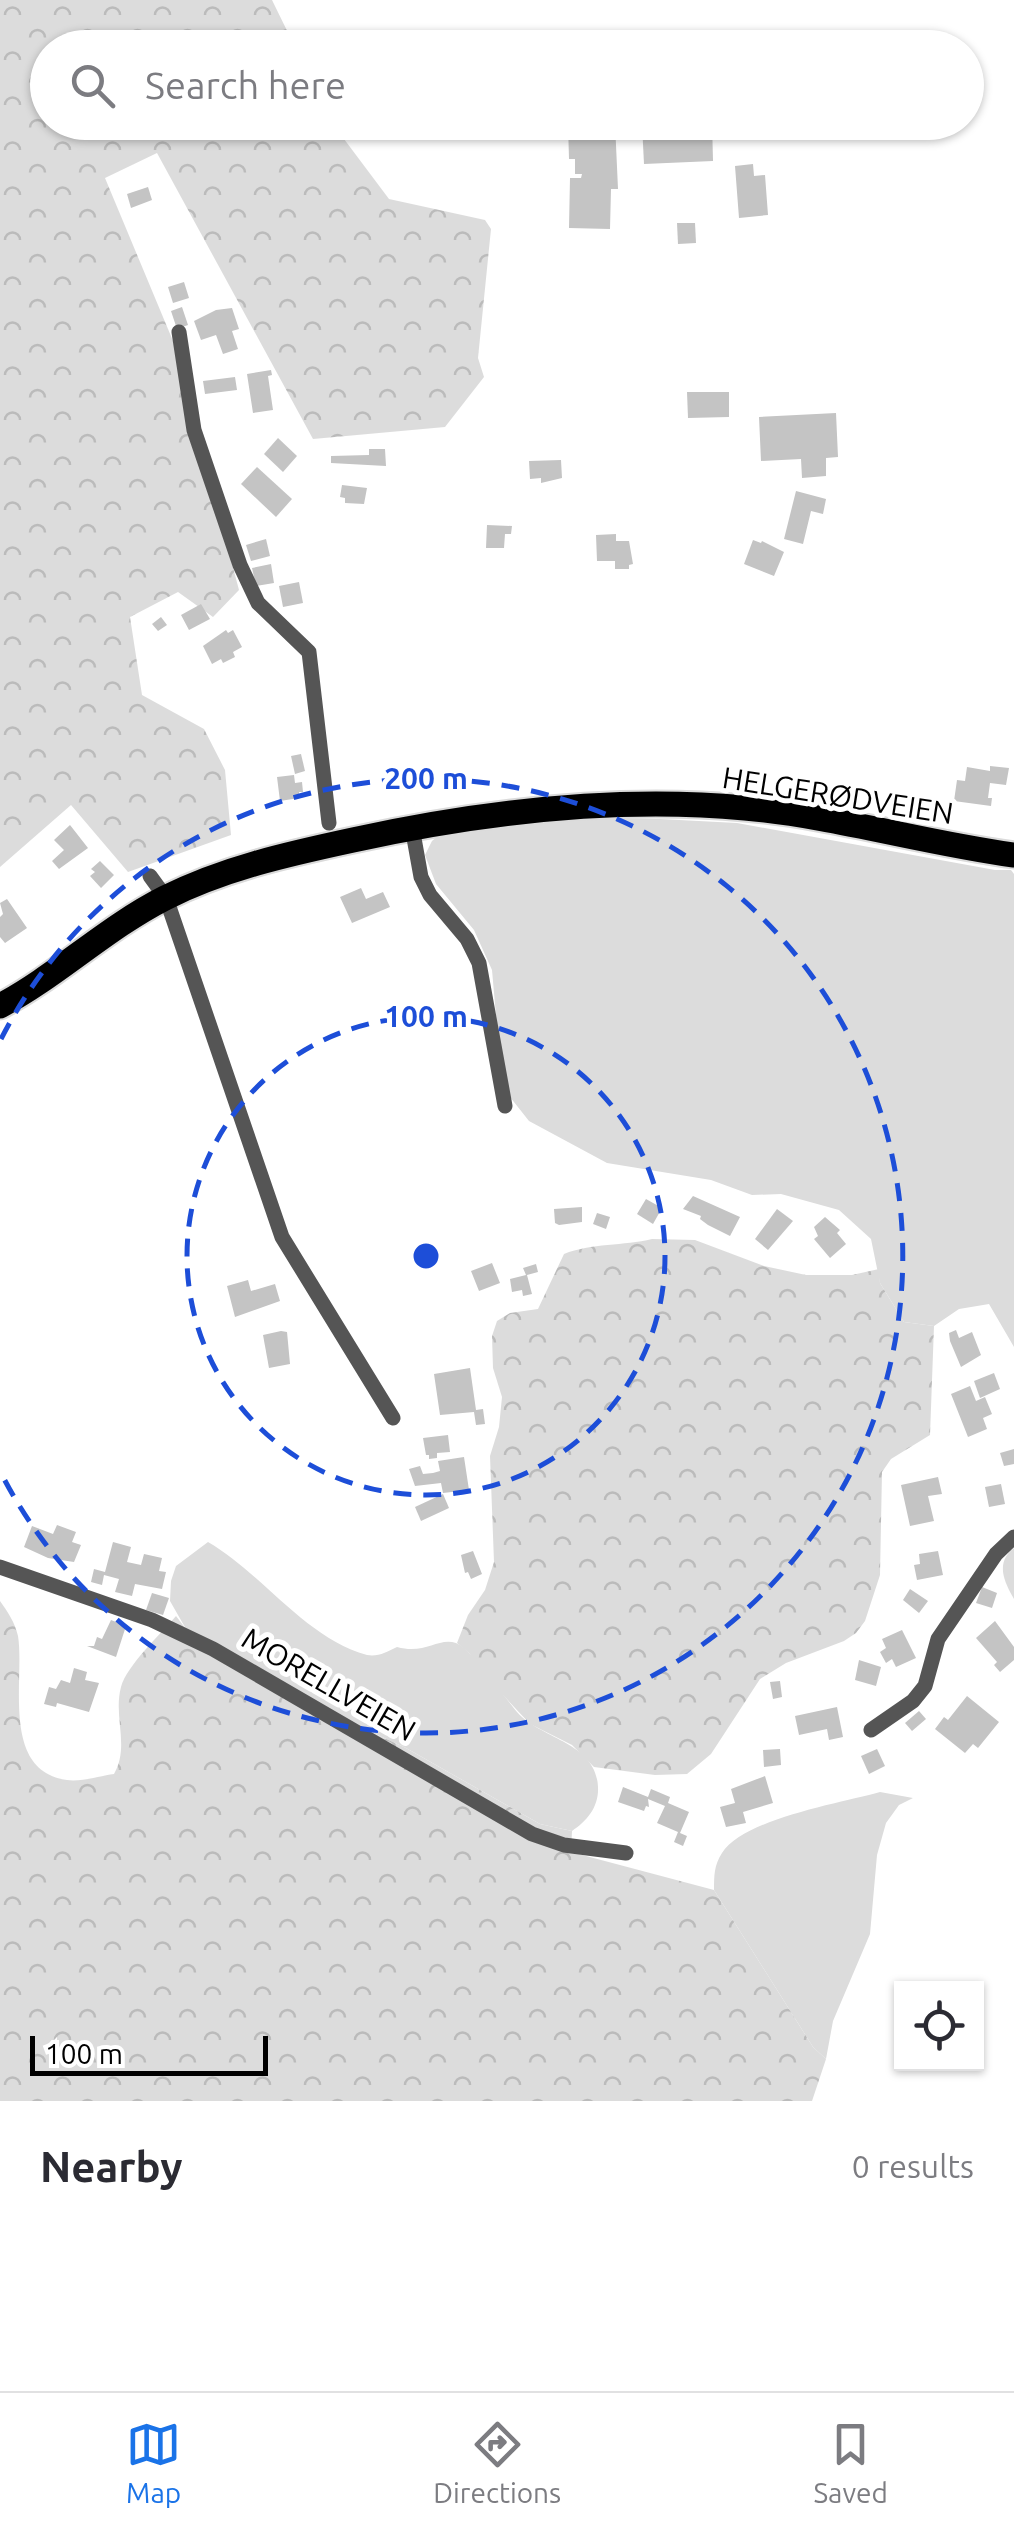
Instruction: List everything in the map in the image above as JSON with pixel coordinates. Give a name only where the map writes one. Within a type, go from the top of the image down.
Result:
[{"type":"main road","name":"HELGERØDVEIEN","points":[[0,1006],[123,922],[166,898],[269,858],[412,827],[545,809],[712,806],[776,812],[1014,855]]},
{"type":"street","points":[[179,332],[194,430],[240,565],[258,603],[309,652],[330,823]]},
{"type":"street","points":[[412,827],[421,877],[430,895],[467,939],[479,963],[505,1106]]},
{"type":"street","points":[[150,876],[166,898],[282,1237],[393,1418]]},
{"type":"street","points":[[871,1730],[913,1701],[925,1686],[938,1638],[996,1554],[1014,1537]]},
{"type":"street","name":"MORELLVEIEN","points":[[0,1567],[152,1620],[212,1649],[331,1714],[532,1834],[564,1845],[626,1852]]},
{"type":"green space","points":[[0,0],[272,0],[287,30],[30,30],[30,140],[345,140],[389,199],[485,220],[491,229],[478,358],[484,377],[445,427],[313,439],[157,153],[105,178],[173,341],[239,590],[213,617],[178,592],[130,617],[142,695],[204,729],[225,770],[231,835],[128,872],[71,805],[0,867]]},
{"type":"green space","points":[[660,819],[737,823],[1011,870],[1014,874],[1014,1347],[989,1304],[959,1309],[934,1326],[904,1322],[880,1283],[871,1239],[839,1210],[781,1194],[752,1195],[711,1180],[607,1163],[529,1121],[510,1097],[498,1038],[492,970],[474,930],[436,884],[425,855],[432,841],[447,833],[505,823]]},
{"type":"green space","points":[[652,1239],[695,1240],[764,1266],[806,1275],[852,1275],[879,1269],[880,1283],[904,1322],[934,1326],[930,1435],[891,1459],[882,1472],[880,1575],[865,1621],[844,1641],[786,1663],[760,1679],[711,1754],[687,1774],[655,1775],[594,1767],[572,1745],[530,1724],[457,1643],[468,1615],[485,1590],[494,1562],[490,1456],[499,1427],[502,1397],[493,1368],[492,1336],[497,1321],[510,1313],[538,1309],[564,1254]]},
{"type":"green space","points":[[208,1542],[304,1620],[345,1647],[371,1655],[397,1647],[416,1649],[443,1642],[462,1647],[517,1712],[588,1760],[598,1787],[591,1813],[572,1831],[540,1824],[406,1748],[334,1715],[186,1629],[170,1601],[171,1581],[176,1566]]},
{"type":"green space","points":[[1014,1548],[1014,1599],[1003,1566]]},
{"type":"green space","points":[[0,1601],[18,1636],[24,1742],[32,1760],[46,1773],[67,1780],[114,1774],[121,1753],[119,1698],[124,1678],[176,1616],[186,1629],[334,1715],[406,1748],[540,1824],[572,1831],[571,1852],[714,1890],[813,2047],[826,2059],[812,2101],[0,2101]]},
{"type":"green space","points":[[880,1792],[913,1798],[899,1805],[886,1823],[877,1855],[870,1934],[833,2021],[826,2059],[813,2047],[714,1890],[715,1871],[722,1853],[750,1831],[794,1814]]},
{"type":"building","points":[[568,140],[616,140],[618,189],[611,189],[610,229],[569,228],[570,178],[581,178],[582,174],[575,174],[575,159],[569,159]]},
{"type":"building","points":[[643,140],[712,140],[713,161],[644,164]]},
{"type":"building","points":[[753,164],[754,176],[765,175],[768,215],[739,218],[735,166]]},
{"type":"building","points":[[148,187],[152,200],[131,208],[127,194]]},
{"type":"building","points":[[677,223],[695,223],[696,243],[678,244]]},
{"type":"building","points":[[184,282],[189,298],[173,303],[168,287]]},
{"type":"building","points":[[182,307],[188,325],[177,329],[171,311]]},
{"type":"building","points":[[232,308],[239,329],[232,331],[238,349],[223,354],[216,335],[201,340],[194,321],[216,310]]},
{"type":"building","points":[[271,370],[272,375],[268,376],[273,410],[253,413],[247,374]]},
{"type":"building","points":[[235,377],[237,390],[205,394],[203,381]]},
{"type":"building","points":[[687,392],[729,392],[729,417],[688,418]]},
{"type":"building","points":[[836,413],[838,457],[826,458],[826,476],[802,478],[801,459],[761,461],[759,417]]},
{"type":"building","points":[[278,438],[297,456],[283,472],[264,454]]},
{"type":"building","points":[[369,449],[385,449],[386,466],[331,463],[331,456],[369,455]]},
{"type":"building","points":[[561,460],[562,478],[541,483],[541,478],[530,479],[529,461]]},
{"type":"building","points":[[257,467],[292,499],[276,517],[241,484]]},
{"type":"building","points":[[342,485],[367,488],[364,504],[345,503],[345,498],[340,497]]},
{"type":"building","points":[[796,491],[826,499],[823,514],[811,511],[803,544],[784,539]]},
{"type":"building","points":[[487,525],[512,526],[511,534],[505,534],[504,548],[486,548]]},
{"type":"building","points":[[616,534],[616,541],[629,541],[633,564],[629,569],[615,569],[615,561],[597,561],[596,535]]},
{"type":"building","points":[[266,539],[270,556],[251,561],[246,545]]},
{"type":"building","points":[[753,540],[784,552],[774,576],[744,564]]},
{"type":"building","points":[[271,564],[274,583],[256,586],[252,568]]},
{"type":"building","points":[[299,582],[303,603],[283,607],[279,586]]},
{"type":"building","points":[[201,604],[210,619],[189,630],[181,615]]},
{"type":"building","points":[[161,617],[167,625],[158,631],[152,624]]},
{"type":"building","points":[[226,630],[233,630],[242,647],[233,652],[235,657],[212,664],[203,646]]},
{"type":"building","points":[[301,754],[305,771],[295,774],[291,756]]},
{"type":"building","points":[[990,766],[1009,768],[1006,785],[990,783],[991,806],[954,801],[957,780],[965,781],[967,767],[990,771]]},
{"type":"building","points":[[294,775],[295,783],[302,782],[303,792],[299,792],[299,798],[280,801],[277,777]]},
{"type":"building","points":[[70,825],[88,848],[59,869],[52,861],[64,850],[54,840]]},
{"type":"building","points":[[100,861],[114,875],[101,888],[90,876],[95,872],[91,869]]},
{"type":"building","points":[[361,888],[366,899],[383,892],[390,907],[352,923],[340,897]]},
{"type":"building","points":[[7,899],[27,928],[5,943],[0,937],[0,903]]},
{"type":"building","points":[[693,1196],[740,1217],[730,1236],[683,1209]]},
{"type":"building","points":[[646,1199],[662,1208],[653,1224],[637,1214]]},
{"type":"building","points":[[582,1207],[582,1222],[555,1223],[554,1209]]},
{"type":"building","points":[[777,1209],[793,1221],[768,1250],[755,1239]]},
{"type":"building","points":[[597,1213],[610,1217],[606,1229],[593,1224]]},
{"type":"building","points":[[825,1217],[840,1230],[837,1233],[846,1244],[830,1258],[814,1239],[818,1236],[814,1227]]},
{"type":"building","points":[[492,1263],[500,1283],[479,1291],[471,1271]]},
{"type":"building","points":[[536,1264],[538,1272],[527,1275],[532,1294],[512,1292],[510,1279],[526,1275],[523,1268]]},
{"type":"building","points":[[248,1280],[251,1291],[275,1284],[280,1301],[235,1317],[227,1286]]},
{"type":"building","points":[[956,1330],[959,1338],[972,1332],[981,1355],[961,1367],[950,1341],[949,1333]]},
{"type":"building","points":[[287,1332],[290,1364],[269,1368],[263,1335]]},
{"type":"building","points":[[470,1368],[476,1410],[483,1409],[485,1424],[476,1425],[474,1412],[440,1415],[434,1374]]},
{"type":"building","points":[[994,1373],[1000,1389],[980,1398],[974,1381]]},
{"type":"building","points":[[970,1386],[976,1401],[985,1397],[992,1414],[983,1418],[987,1429],[968,1437],[951,1394]]},
{"type":"building","points":[[448,1435],[450,1452],[437,1453],[437,1458],[429,1459],[423,1438]]},
{"type":"building","points":[[1014,1449],[1014,1464],[1004,1466],[1000,1453]]},
{"type":"building","points":[[464,1457],[469,1490],[443,1493],[441,1483],[415,1486],[409,1469],[420,1466],[423,1474],[433,1473],[440,1471],[438,1461]]},
{"type":"building","points":[[938,1477],[942,1494],[928,1496],[934,1521],[910,1526],[901,1485]]},
{"type":"building","points":[[1001,1484],[1005,1504],[989,1507],[985,1487]]},
{"type":"building","points":[[443,1494],[449,1508],[421,1521],[415,1507]]},
{"type":"building","points":[[57,1525],[76,1532],[72,1542],[81,1545],[74,1562],[48,1558],[24,1547],[32,1526],[53,1534]]},
{"type":"building","points":[[113,1542],[131,1547],[127,1562],[141,1565],[144,1554],[162,1558],[159,1571],[166,1572],[162,1589],[135,1584],[132,1596],[115,1592],[119,1579],[104,1575],[102,1585],[91,1582],[94,1569],[105,1572]]},
{"type":"building","points":[[473,1551],[482,1574],[471,1579],[465,1573],[461,1555]]},
{"type":"building","points":[[938,1551],[943,1575],[917,1580],[914,1565],[920,1564],[919,1554]]},
{"type":"building","points":[[982,1587],[997,1593],[992,1608],[976,1603]]},
{"type":"building","points":[[910,1589],[928,1601],[919,1613],[903,1600]]},
{"type":"building","points":[[152,1593],[169,1598],[163,1615],[146,1610]]},
{"type":"building","points":[[111,1620],[126,1626],[116,1657],[87,1646],[94,1646],[97,1637],[102,1639]]},
{"type":"building","points":[[995,1621],[1014,1647],[1014,1660],[1000,1672],[994,1665],[997,1662],[976,1638]]},
{"type":"building","points":[[902,1630],[916,1658],[896,1667],[892,1659],[886,1663],[880,1652],[886,1648],[882,1639]]},
{"type":"building","points":[[859,1660],[881,1667],[876,1686],[855,1680]]},
{"type":"building","points":[[74,1668],[87,1672],[85,1680],[99,1683],[89,1712],[57,1703],[56,1707],[44,1704],[49,1687],[56,1689],[61,1680],[70,1683]]},
{"type":"building","points":[[780,1681],[782,1697],[773,1699],[770,1682]]},
{"type":"building","points":[[967,1696],[999,1722],[978,1748],[973,1744],[965,1753],[935,1729],[944,1717],[948,1720]]},
{"type":"building","points":[[837,1707],[843,1737],[829,1740],[827,1729],[799,1735],[795,1716]]},
{"type":"building","points":[[919,1711],[926,1719],[912,1731],[905,1723]]},
{"type":"building","points":[[780,1749],[781,1765],[764,1767],[763,1750]]},
{"type":"building","points":[[877,1749],[885,1766],[869,1774],[861,1756]]},
{"type":"building","points":[[765,1776],[773,1803],[743,1812],[746,1823],[726,1827],[720,1807],[735,1803],[731,1789]]},
{"type":"building","points":[[623,1787],[648,1797],[651,1789],[670,1797],[668,1803],[689,1812],[680,1833],[687,1836],[683,1846],[674,1842],[678,1832],[657,1823],[665,1806],[648,1799],[649,1807],[644,1811],[618,1802]]}]
